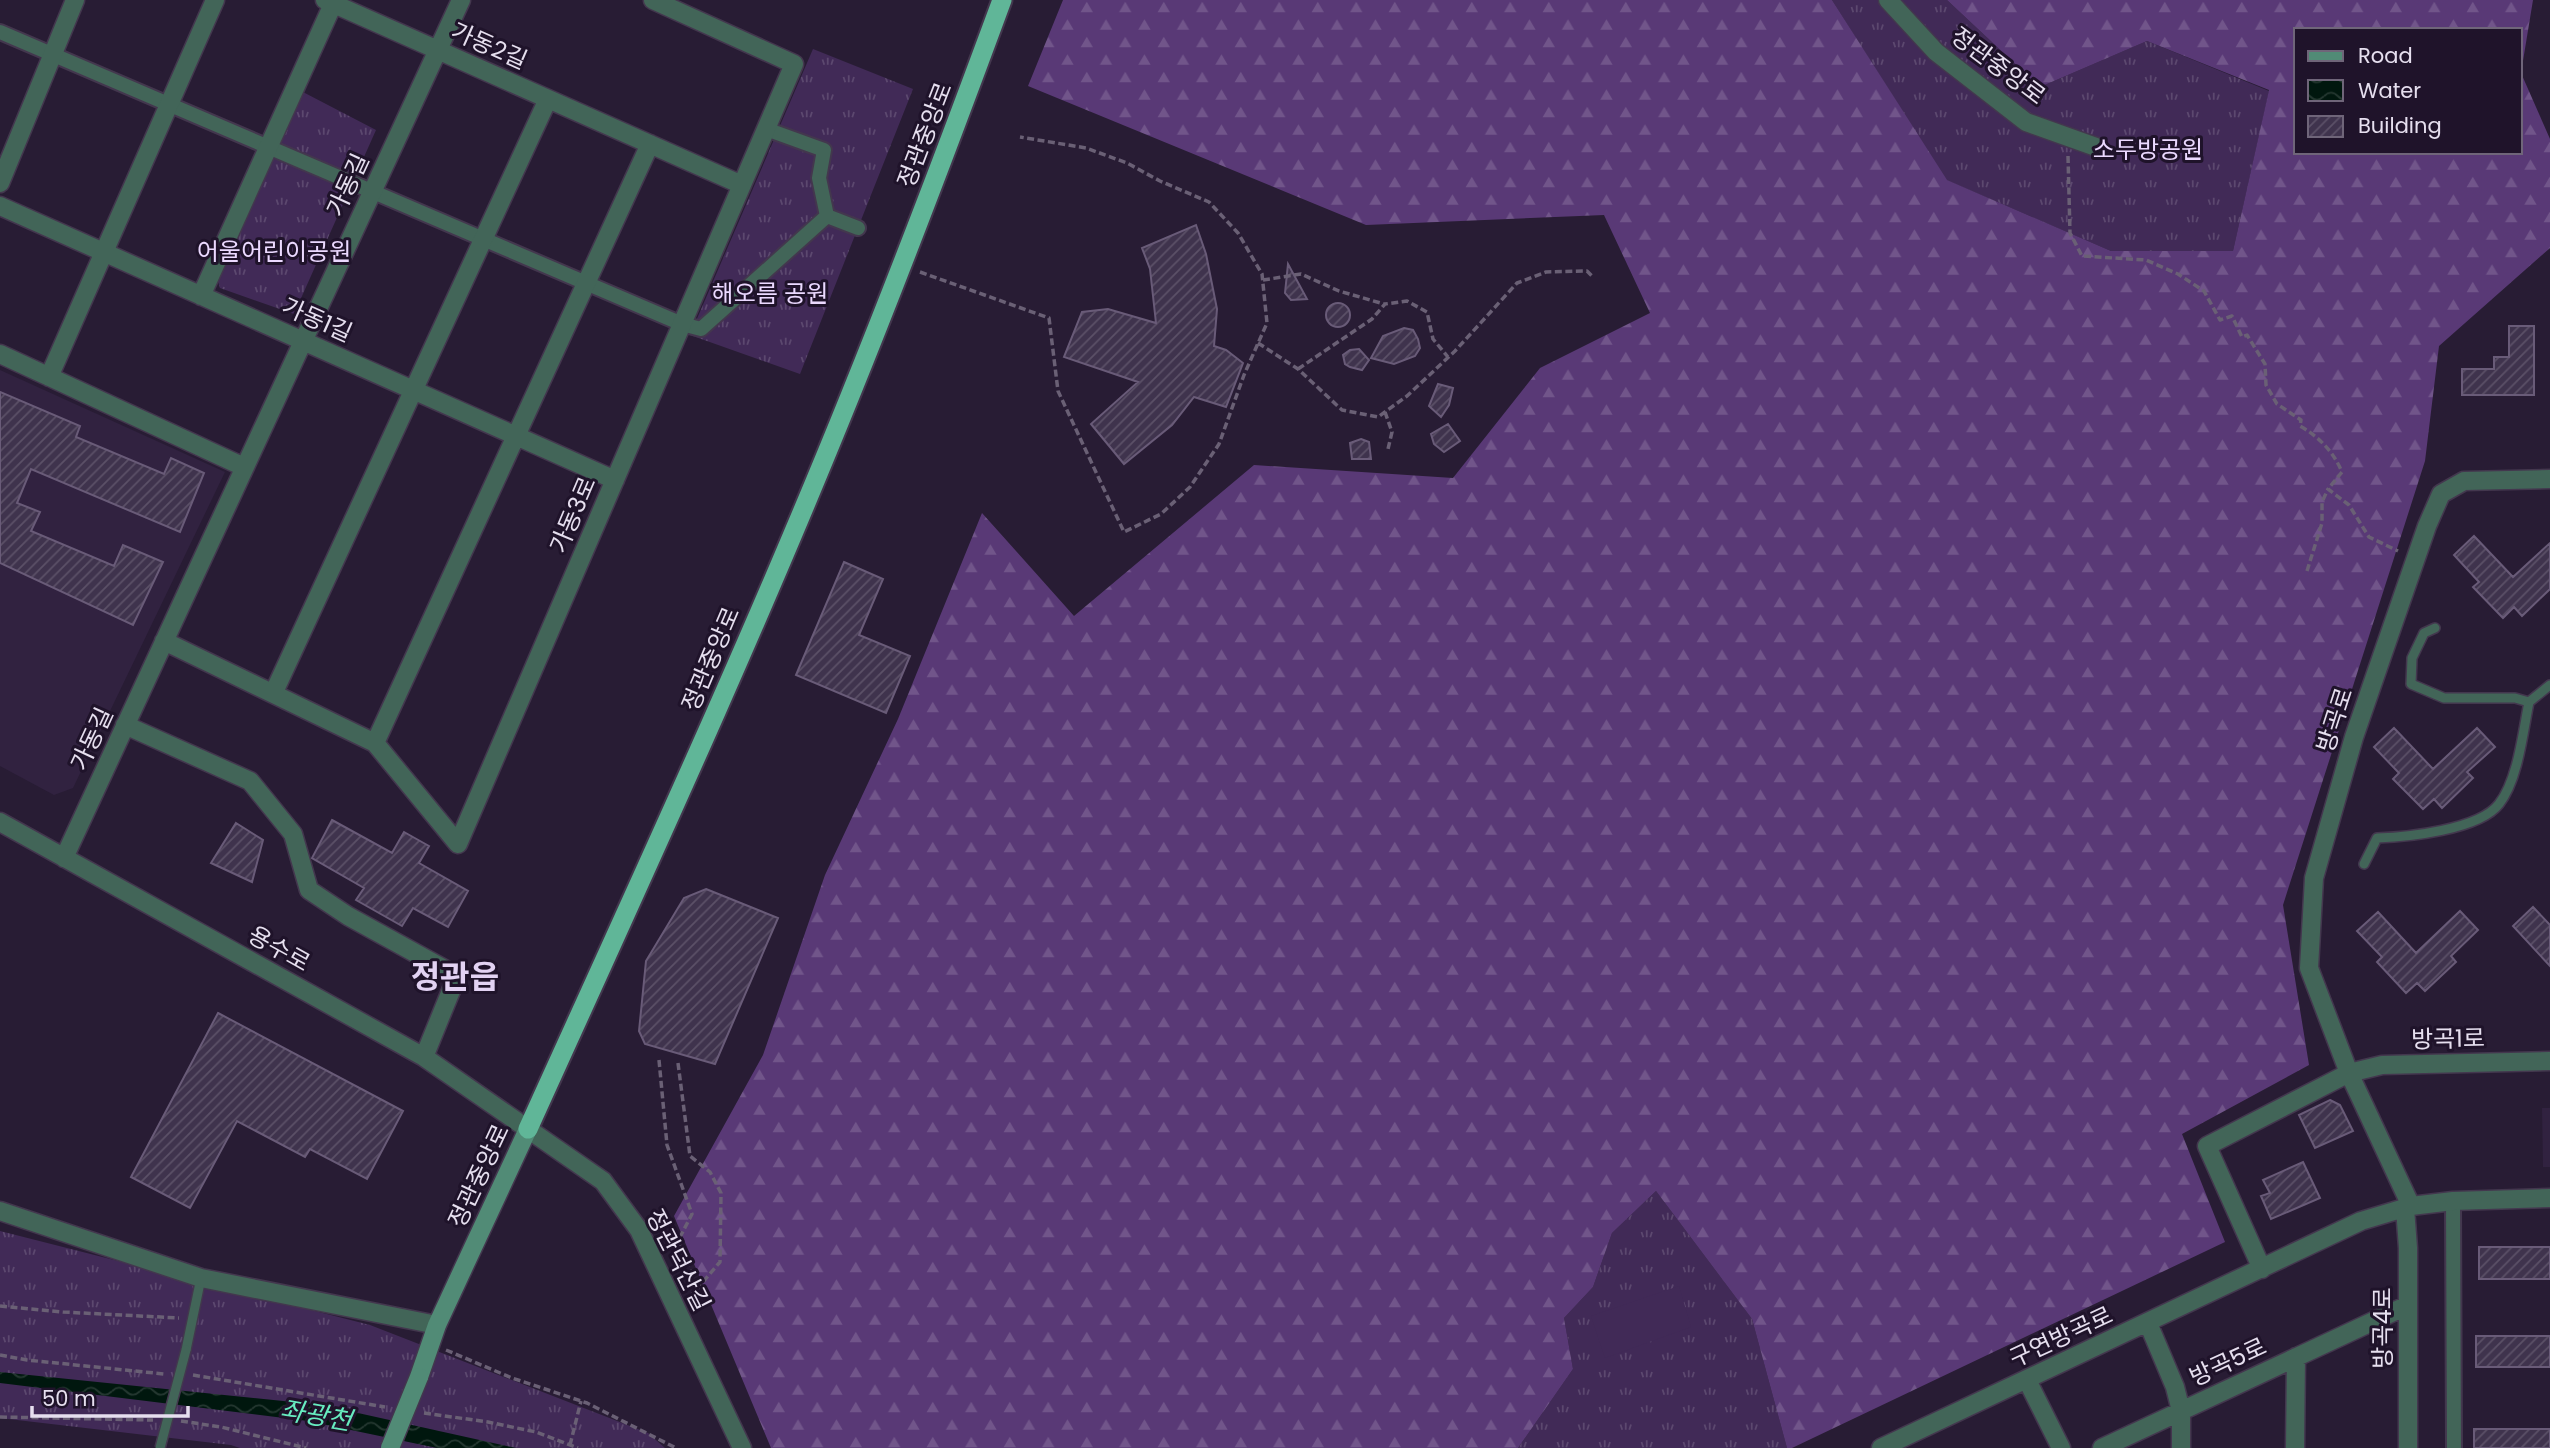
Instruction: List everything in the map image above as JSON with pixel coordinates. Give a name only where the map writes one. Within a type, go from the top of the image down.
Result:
[{"type":"highway","name":"정관중앙로","points":[[528,1129],[693,764],[850,396],[1002,0]]},
{"type":"main road","name":"정관중앙로","points":[[390,1448],[438,1325],[528,1129]]},
{"type":"street","points":[[0,183],[75,0]]},
{"type":"street","points":[[49,377],[102,251],[215,0]]},
{"type":"street","name":"가동길","points":[[64,858],[461,0]]},
{"type":"street","name":"가동3로","points":[[375,743],[458,844],[794,64],[653,0]]},
{"type":"street","name":"정관중앙로","points":[[1888,0],[1936,52],[2026,122],[2095,147]]},
{"type":"street","name":"가동2길","points":[[267,147],[329,2],[742,185]]},
{"type":"street","points":[[0,32],[586,284],[682,324],[701,329],[827,216]]},
{"type":"street","name":"가동2길","points":[[483,239],[548,99]]},
{"type":"street","points":[[766,130],[824,150],[819,178],[827,216]]},
{"type":"street","points":[[164,641],[375,743],[650,144]]},
{"type":"street","points":[[201,296],[267,147]]},
{"type":"street","name":"가동1길","points":[[0,206],[615,480]]},
{"type":"street","points":[[827,216],[858,228]]},
{"type":"street","points":[[274,692],[483,239]]},
{"type":"street","points":[[0,354],[244,467]]},
{"type":"street","name":"방곡로","points":[[2408,1207],[2348,1073],[2309,968],[2314,878],[2354,737],[2415,560],[2441,494],[2464,481],[2550,479]]},
{"type":"street","points":[[125,725],[250,781],[293,834],[309,890],[348,916],[457,976],[424,1057]]},
{"type":"street","name":"용수로","points":[[0,822],[424,1057],[528,1129]]},
{"type":"street","name":"방곡1로","points":[[2348,1073],[2382,1065],[2550,1061]]},
{"type":"street","points":[[2262,1269],[2207,1146],[2348,1073]]},
{"type":"street","name":"정관덕산길","points":[[528,1129],[603,1181],[639,1230],[742,1448]]},
{"type":"street","name":"구연방곡로","points":[[1881,1448],[1918,1440],[2027,1380],[2361,1222],[2408,1207],[2453,1200],[2550,1198]]},
{"type":"street","points":[[2453,1200],[2454,1448]]},
{"type":"street","name":"방곡4로","points":[[2408,1207],[2408,1448]]},
{"type":"street","points":[[0,1211],[201,1278],[438,1325]]},
{"type":"street","name":"방곡5로","points":[[2102,1448],[2408,1305]]},
{"type":"street","points":[[2148,1323],[2175,1387],[2181,1411]]},
{"type":"street","name":"방곡5로","points":[[2295,1448],[2296,1357]]},
{"type":"street","points":[[2027,1380],[2061,1448]]},
{"type":"street","name":"방곡5로","points":[[2181,1411],[2181,1448]]},
{"type":"lane","points":[[2435,628],[2424,633],[2412,658],[2411,684],[2444,698],[2515,698],[2529,702]]},
{"type":"lane","points":[[2364,864],[2377,838],[2438,832],[2472,822],[2498,805],[2517,766],[2529,702],[2550,685]]},
{"type":"lane","points":[[160,1448],[186,1350],[201,1278]]},
{"type":"path","points":[[902,265],[1049,318],[1058,391],[1124,532],[1161,513],[1190,487],[1219,444],[1244,375],[1267,323],[1262,274],[1238,233],[1209,202],[1127,163],[1086,148],[1020,137]]},
{"type":"path","points":[[2067,137],[2070,233],[2082,256],[2146,260],[2178,274],[2204,291],[2220,320],[2232,316],[2242,337],[2246,335],[2265,364],[2266,385],[2277,404],[2301,420],[2300,426],[2313,434],[2335,456],[2342,472],[2328,489],[2322,502],[2322,523],[2307,571]]},
{"type":"path","points":[[1258,343],[1298,369],[1342,410],[1378,417],[1407,396],[1448,357],[1517,283],[1546,272],[1587,271],[1592,276]]},
{"type":"path","points":[[1263,280],[1301,274],[1339,291],[1385,304],[1407,301],[1427,312],[1433,339],[1448,357]]},
{"type":"path","points":[[1298,369],[1372,319],[1385,304]]},
{"type":"path","points":[[1385,412],[1392,432],[1388,449]]},
{"type":"path","points":[[2328,489],[2349,505],[2369,537],[2415,560]]},
{"type":"path","points":[[660,1060],[667,1145],[692,1214],[678,1241],[698,1289]]},
{"type":"path","points":[[678,1063],[690,1156],[710,1172],[721,1193],[720,1262],[679,1311]]},
{"type":"path","points":[[0,1306],[192,1318]]},
{"type":"path","points":[[431,1344],[512,1378],[581,1401],[676,1448]]},
{"type":"path","points":[[0,1354],[27,1360],[164,1374]]},
{"type":"path","points":[[190,1375],[203,1375],[331,1400],[397,1409]]},
{"type":"path","points":[[570,1445],[581,1401]]},
{"type":"path","points":[[423,1413],[536,1432],[578,1448]]},
{"type":"shaded area","points":[[0,370],[225,472],[73,788],[54,795],[0,766]]},
{"type":"shaded area","points":[[2542,1108],[2550,1108],[2550,1167],[2543,1167]]},
{"type":"green space","points":[[1063,0],[1832,0],[1947,180],[2111,251],[2233,251],[2269,90],[2147,41],[2040,87],[1947,0],[2533,0],[2522,67],[2522,28],[2294,28],[2294,154],[2522,154],[2522,75],[2550,139],[2550,248],[2439,346],[2425,461],[2283,905],[2309,1065],[2182,1134],[2225,1242],[1792,1448],[1787,1448],[1752,1319],[1656,1191],[1612,1233],[1593,1287],[1564,1318],[1573,1369],[1518,1448],[771,1448],[674,1216],[763,1055],[825,875],[898,719],[982,513],[1074,616],[1254,465],[1453,478],[1540,368],[1650,313],[1604,215],[1366,225],[1028,86]]},
{"type":"green space","name":"소두방공원","points":[[1832,0],[1947,0],[2040,87],[2147,41],[2269,91],[2233,251],[2111,251],[1946,180]]},
{"type":"green space","name":"해오름 공원","points":[[813,49],[913,89],[800,374],[690,335]]},
{"type":"green space","name":"어울어린이공원","points":[[301,91],[376,130],[294,314],[220,288],[216,275]]},
{"type":"green space","points":[[1656,1191],[1752,1319],[1787,1448],[1518,1448],[1573,1369],[1564,1318],[1593,1287],[1612,1233]]},
{"type":"green space","points":[[0,1231],[370,1325],[648,1433],[665,1448],[240,1448],[0,1418]]},
{"type":"green space","points":[[1679,1286],[1691,1327],[1605,1358],[1591,1316]]},
{"type":"water","name":"좌광천","points":[[0,1372],[322,1405],[516,1448],[437,1448],[308,1421],[0,1383]]},
{"type":"building","points":[[1196,225],[1206,254],[1217,309],[1214,346],[1226,350],[1243,363],[1226,407],[1194,397],[1172,425],[1124,464],[1091,424],[1138,382],[1064,357],[1082,312],[1108,309],[1156,323],[1150,269],[1142,248]]},
{"type":"building","points":[[1288,264],[1307,299],[1291,300],[1285,293]]},
{"type":"building","points":[[1338,303],[1346,307],[1350,315],[1346,323],[1338,327],[1330,323],[1326,315],[1330,307]]},
{"type":"building","points":[[2509,326],[2534,326],[2534,395],[2462,395],[2462,369],[2494,369],[2494,357],[2509,357]]},
{"type":"building","points":[[1404,328],[1413,330],[1418,339],[1420,348],[1415,356],[1394,364],[1371,358],[1383,336]]},
{"type":"building","points":[[1359,349],[1369,360],[1362,370],[1345,364],[1343,355],[1350,350]]},
{"type":"building","points":[[1438,384],[1453,388],[1449,405],[1441,417],[1429,406]]},
{"type":"building","points":[[0,392],[80,426],[76,437],[164,474],[171,458],[204,473],[180,532],[31,469],[17,503],[40,512],[31,531],[114,566],[123,545],[163,562],[133,625],[0,563]]},
{"type":"building","points":[[1448,424],[1460,441],[1444,452],[1434,444],[1431,434]]},
{"type":"building","points":[[1361,439],[1369,442],[1371,459],[1352,459],[1350,443]]},
{"type":"building","points":[[2474,536],[2513,577],[2550,543],[2550,589],[2522,616],[2514,607],[2503,618],[2473,587],[2479,582],[2454,555]]},
{"type":"building","points":[[844,562],[883,579],[859,635],[910,656],[886,713],[796,675]]},
{"type":"building","points":[[2394,728],[2433,769],[2477,728],[2495,747],[2467,772],[2473,778],[2442,808],[2434,799],[2423,809],[2393,779],[2399,773],[2374,747]]},
{"type":"building","points":[[332,820],[392,853],[404,832],[429,846],[419,863],[468,891],[448,927],[413,908],[402,926],[356,900],[364,888],[312,858]]},
{"type":"building","points":[[236,823],[263,840],[252,882],[211,863]]},
{"type":"building","points":[[706,889],[778,918],[715,1064],[645,1044],[639,1031],[646,961],[684,898]]},
{"type":"building","points":[[2533,907],[2550,925],[2550,966],[2513,926]]},
{"type":"building","points":[[2460,911],[2478,930],[2451,956],[2456,962],[2425,991],[2417,983],[2406,993],[2377,962],[2382,957],[2357,931],[2378,912],[2416,953]]},
{"type":"building","points":[[218,1013],[403,1111],[367,1179],[310,1149],[305,1157],[237,1121],[190,1208],[131,1177]]},
{"type":"building","points":[[2330,1100],[2340,1105],[2353,1131],[2315,1148],[2299,1115]]},
{"type":"building","points":[[2303,1162],[2320,1198],[2271,1219],[2261,1196],[2270,1193],[2263,1180]]},
{"type":"building","points":[[2479,1247],[2550,1247],[2550,1279],[2479,1279]]},
{"type":"building","points":[[2476,1336],[2550,1336],[2550,1367],[2476,1367]]},
{"type":"building","points":[[2474,1429],[2550,1429],[2550,1448],[2474,1448]]},
{"type":"district","name":"정관읍","points":[[455,977]]}]
